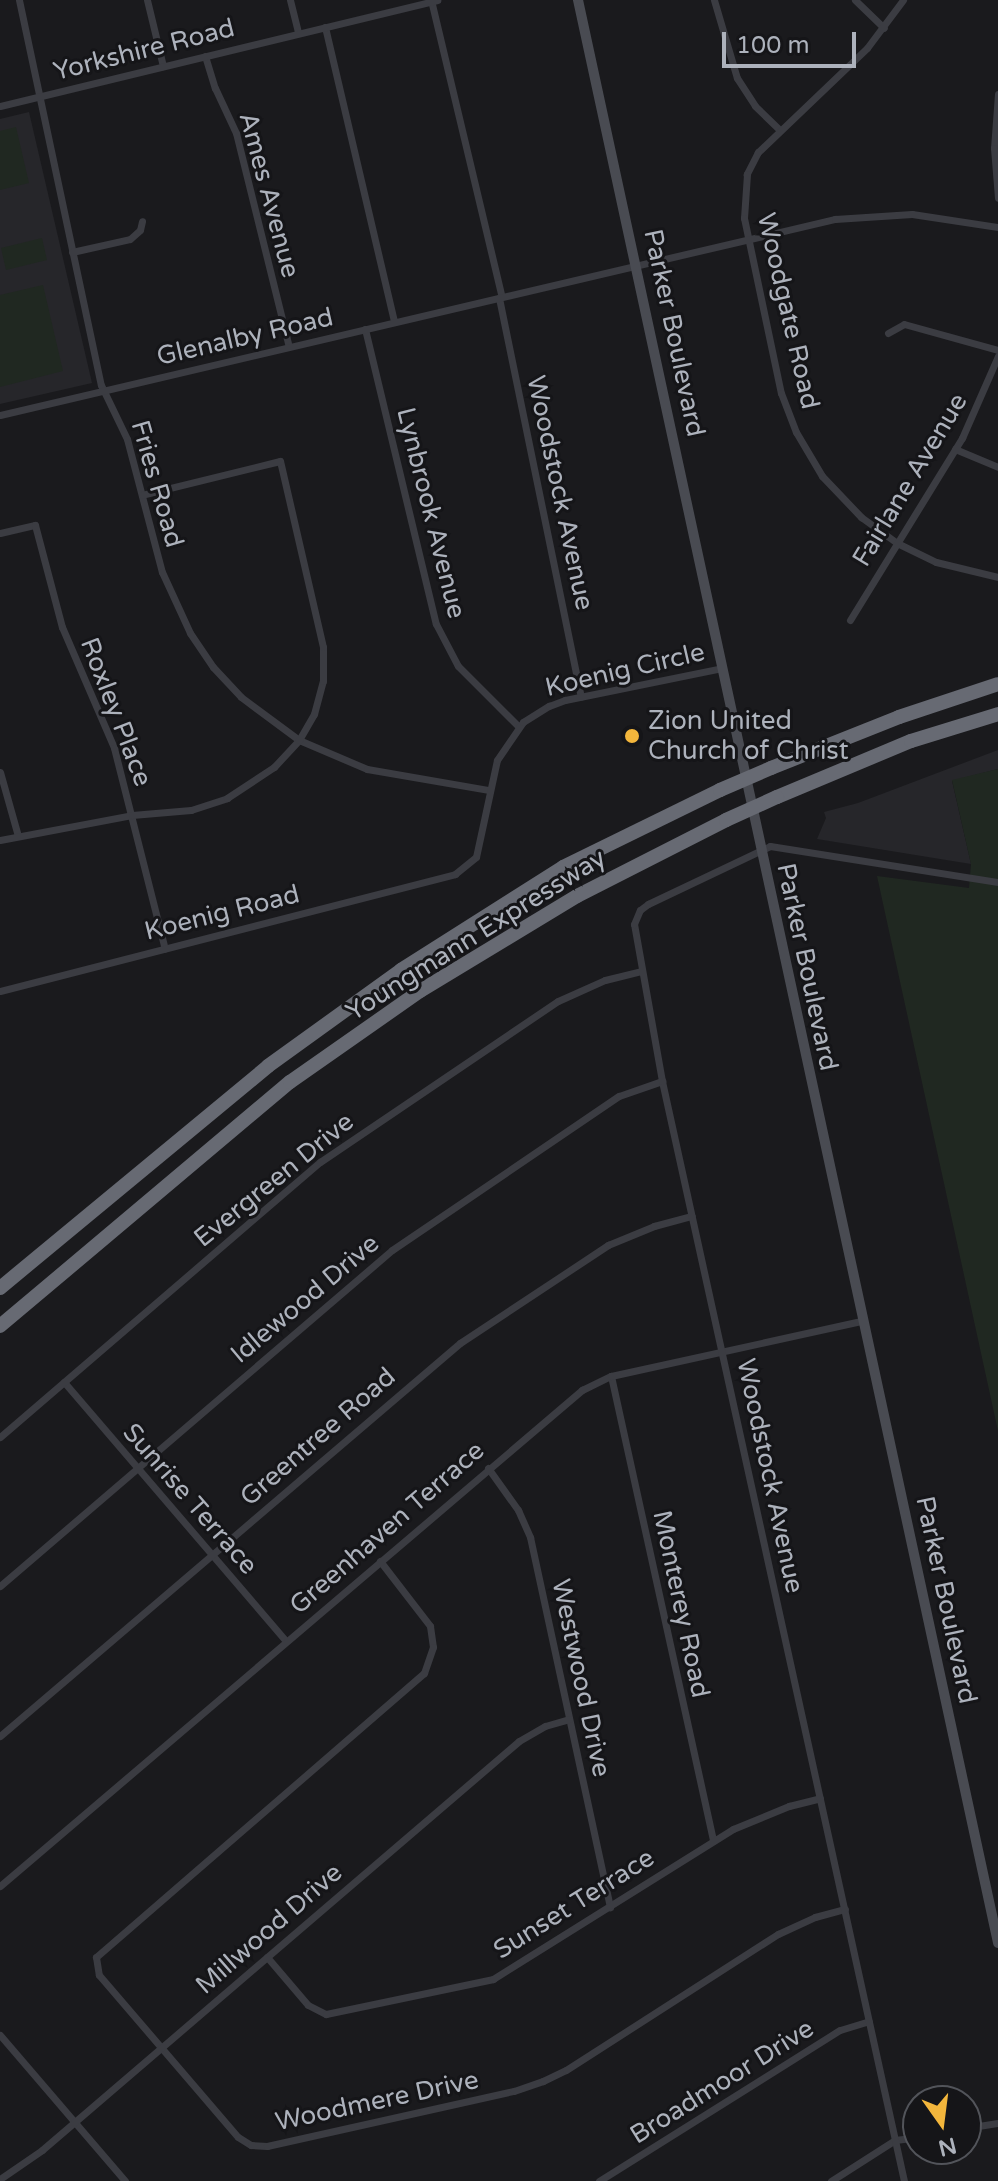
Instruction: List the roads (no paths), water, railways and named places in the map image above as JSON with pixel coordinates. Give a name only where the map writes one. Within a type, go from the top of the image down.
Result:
[{"type":"highway","name":"Youngmann Expressway","points":[[0,1288],[268,1066],[401,970],[563,867],[771,768],[899,717],[998,684]]},
{"type":"highway","name":"Youngmann Expressway","points":[[0,1326],[290,1082],[420,991],[577,896],[726,820],[911,741],[998,714]]},
{"type":"street","name":"Fries Road","points":[[19,0],[103,391],[127,439],[162,572],[195,641],[241,697],[299,740],[367,769],[489,790]]},
{"type":"street","points":[[147,0],[163,66]]},
{"type":"street","points":[[290,0],[298,33]]},
{"type":"street","name":"Yorkshire Road","points":[[0,106],[433,0]]},
{"type":"street","name":"Woodstock Avenue","points":[[433,0],[500,298],[581,697]]},
{"type":"street","name":"Parker Boulevard","points":[[578,0],[638,264],[760,851],[998,1943]]},
{"type":"street","points":[[714,0],[737,78],[755,106],[779,129]]},
{"type":"street","points":[[855,0],[884,28]]},
{"type":"street","name":"Woodgate Road","points":[[903,0],[884,28],[758,152],[747,174],[743,204],[781,393],[796,432],[835,492],[861,517],[897,543],[936,562],[998,577]]},
{"type":"street","points":[[325,27],[394,322]]},
{"type":"street","name":"Ames Avenue","points":[[205,56],[215,88],[236,133],[289,347]]},
{"type":"street","points":[[998,94],[998,198]]},
{"type":"street","name":"Glenalby Road","points":[[0,415],[835,219],[886,213],[998,227]]},
{"type":"street","points":[[72,252],[130,239],[140,230],[142,221]]},
{"type":"street","points":[[888,333],[904,324],[998,350]]},
{"type":"street","name":"Lynbrook Avenue","points":[[365,329],[436,624],[458,666],[519,727]]},
{"type":"street","name":"Fairlane Avenue","points":[[850,620],[955,449],[986,391],[998,356]]},
{"type":"street","points":[[955,449],[998,467]]},
{"type":"street","points":[[0,840],[132,815],[191,810],[227,798],[274,767],[299,740],[320,698],[324,656],[280,461],[142,495]]},
{"type":"street","name":"Roxley Place","points":[[0,533],[35,525],[52,599],[111,740],[165,949]]},
{"type":"street","name":"Koenig Circle","points":[[455,874],[470,864],[479,849],[497,760],[519,727],[549,706],[722,668]]},
{"type":"street","points":[[0,772],[18,836]]},
{"type":"street","points":[[760,851],[770,846],[809,851],[998,882]]},
{"type":"street","name":"Woodstock Avenue","points":[[760,851],[640,910],[634,924],[662,1081],[904,2181]]},
{"type":"street","name":"Koenig Road","points":[[0,991],[455,874]]},
{"type":"street","name":"Evergreen Drive","points":[[0,1437],[320,1162],[558,1001],[605,980],[640,971]]},
{"type":"street","name":"Idlewood Drive","points":[[0,1586],[392,1250],[619,1096],[662,1081]]},
{"type":"street","name":"Greentree Road","points":[[0,1736],[460,1343],[608,1245],[654,1226],[692,1216]]},
{"type":"street","name":"Greenhaven Terrace","points":[[0,1886],[569,1399],[611,1376],[861,1321]]},
{"type":"street","name":"Monterey Road","points":[[611,1376],[713,1841]]},
{"type":"street","name":"Sunrise Terrace","points":[[64,1382],[286,1641]]},
{"type":"street","name":"Westwood Drive","points":[[488,1468],[518,1510],[530,1537],[610,1907]]},
{"type":"street","name":"Woodmere Drive","points":[[380,1561],[430,1626],[433,1647],[424,1673],[96,1957],[99,1975],[238,2137],[251,2145],[267,2146],[514,2091],[543,2081],[566,2070],[778,1934],[815,1917],[845,1909]]},
{"type":"street","name":"Millwood Drive","points":[[0,2179],[75,2122],[519,1741],[545,1726],[569,1719]]},
{"type":"street","name":"Sunset Terrace","points":[[267,1957],[310,2007],[335,2014],[493,1979],[713,1841],[754,1819],[820,1798]]},
{"type":"street","name":"Broadmoor Drive","points":[[599,2181],[840,2030],[869,2021]]},
{"type":"street","points":[[0,2035],[125,2181]]},
{"type":"street","points":[[831,2181],[895,2140],[902,2139]]},
{"type":"place","name":"Zion United Church of Christ","points":[[632,736]]}]
